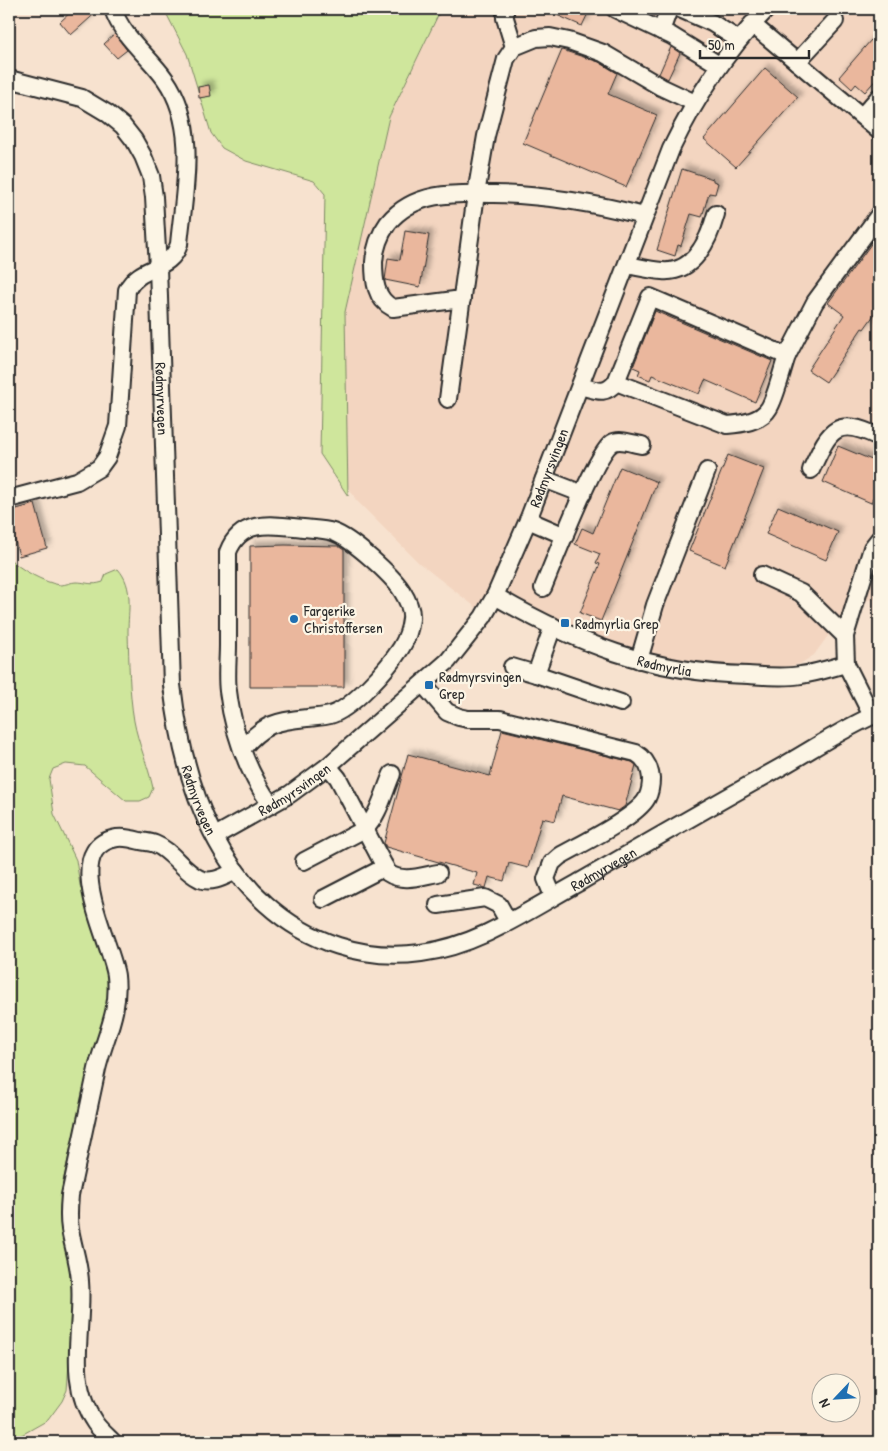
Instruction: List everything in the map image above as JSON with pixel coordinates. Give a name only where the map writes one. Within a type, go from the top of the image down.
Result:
[{"type":"street","points":[[9,499],[78,480],[98,468],[106,457],[118,426],[127,290],[132,281],[140,274],[158,267],[177,253],[179,244],[187,150],[182,115],[166,81],[124,32],[116,19],[113,9]]},
{"type":"street","points":[[505,9],[505,18],[514,47]]},
{"type":"street","points":[[614,9],[672,36],[719,65]]},
{"type":"street","points":[[661,31],[669,9]]},
{"type":"street","points":[[680,9],[712,23],[739,40]]},
{"type":"street","name":"Rødmyrsvingen","points":[[215,836],[271,805],[328,766],[448,662],[483,617],[495,596],[528,520],[671,149],[695,103],[719,65],[752,24],[767,9]]},
{"type":"street","points":[[798,62],[835,20]]},
{"type":"street","points":[[752,24],[879,131]]},
{"type":"street","points":[[448,399],[476,194],[486,136],[506,59],[514,47],[536,38],[550,37],[569,41],[603,53],[661,87],[695,103]]},
{"type":"street","name":"Rødmyrvegen","points":[[9,78],[65,93],[95,104],[123,126],[134,140],[151,176],[158,267],[172,685],[180,744],[198,799],[215,836],[236,871],[259,898],[294,926],[328,942],[374,954],[396,955],[442,949],[480,936],[875,715]]},
{"type":"street","points":[[862,116],[879,97]]},
{"type":"street","points":[[462,299],[393,308],[386,305],[379,296],[374,275],[374,259],[377,244],[383,230],[404,208],[432,197],[449,194],[519,194],[598,204],[644,216]]},
{"type":"street","points":[[627,264],[664,272],[677,269],[690,262],[710,236],[716,214]]},
{"type":"street","points":[[616,382],[726,425],[739,424],[756,419],[769,409],[787,356],[815,302],[879,215]]},
{"type":"street","points":[[580,386],[602,392],[610,389],[616,382],[650,297],[787,356]]},
{"type":"street","points":[[811,470],[825,440],[832,432],[841,427],[850,426],[863,429],[879,437]]},
{"type":"street","points":[[543,588],[598,460],[612,443],[618,441],[642,445]]},
{"type":"street","points":[[639,660],[655,605],[707,471]]},
{"type":"street","points":[[544,479],[583,494]]},
{"type":"street","points":[[528,520],[565,536]]},
{"type":"street","points":[[242,749],[262,729],[271,724],[282,720],[330,715],[352,703],[402,647],[411,618],[408,604],[401,590],[392,579],[343,536],[332,532],[270,525],[248,529],[232,542],[228,552],[227,690],[234,724],[242,749],[249,768],[257,785],[271,805]]},
{"type":"street","points":[[875,715],[846,664],[846,636],[872,548],[879,539]]},
{"type":"street","points":[[762,575],[801,593],[846,636]]},
{"type":"street","name":"Rødmyrlia","points":[[495,596],[553,626],[608,651],[674,668],[706,673],[799,676],[846,664]]},
{"type":"street","points":[[536,674],[553,626]]},
{"type":"street","points":[[512,667],[621,703]]},
{"type":"street","points":[[423,684],[447,712],[459,717],[468,719],[500,719],[636,753],[648,764],[651,774],[651,786],[647,798],[639,808],[626,818],[560,856],[552,863],[546,880],[553,896]]},
{"type":"street","points":[[328,766],[338,778],[388,873],[402,879],[438,873]]},
{"type":"street","points":[[304,860],[365,828],[374,817],[392,774]]},
{"type":"street","points":[[113,1442],[95,1424],[85,1406],[80,1390],[77,1370],[81,1297],[77,1256],[68,1214],[70,1195],[98,1066],[116,1007],[116,974],[98,921],[90,888],[92,861],[97,848],[117,838],[155,844],[168,852],[201,879],[212,880],[222,878],[236,871]]},
{"type":"street","points":[[323,899],[385,867]]},
{"type":"street","points":[[438,905],[485,898],[499,905],[508,921]]},
{"type":"shaded area","points":[[441,9],[879,9],[879,599],[853,601],[814,655],[800,664],[778,668],[725,666],[653,658],[563,624],[493,588],[478,609],[419,563],[356,500],[348,486],[345,312],[389,117]]},
{"type":"green space","points":[[164,9],[441,9],[389,117],[345,312],[348,496],[320,454],[325,194],[314,181],[246,161],[222,148],[211,133],[187,54]]},
{"type":"green space","points":[[9,558],[19,567],[33,575],[60,585],[76,582],[92,584],[103,582],[106,574],[118,569],[123,576],[129,599],[128,632],[132,710],[153,788],[149,797],[140,801],[126,801],[85,766],[66,764],[53,769],[49,779],[54,814],[76,860],[80,885],[107,972],[108,1012],[82,1097],[63,1182],[60,1208],[61,1226],[68,1256],[73,1309],[67,1390],[62,1401],[48,1420],[9,1442]]},
{"type":"building","points":[[74,9],[100,9],[71,35],[60,22]]},
{"type":"building","points":[[543,9],[590,9],[582,26]]},
{"type":"building","points":[[115,34],[127,50],[117,58],[104,44]]},
{"type":"building","points":[[871,40],[879,47],[879,76],[865,92],[856,84],[852,89],[839,77]]},
{"type":"building","points":[[671,47],[680,53],[668,79],[659,74]]},
{"type":"building","points":[[562,50],[599,62],[617,73],[608,94],[657,115],[626,187],[523,143]]},
{"type":"building","points":[[765,68],[798,97],[736,167],[704,139]]},
{"type":"building","points":[[209,85],[211,96],[199,98],[198,87]]},
{"type":"building","points":[[682,169],[713,179],[713,181],[718,183],[715,194],[709,193],[702,217],[691,214],[681,246],[678,245],[675,256],[657,250]]},
{"type":"building","points":[[405,231],[429,235],[420,287],[385,280],[388,258],[400,260]]},
{"type":"building","points":[[879,233],[879,308],[864,329],[862,328],[826,382],[808,370],[844,315],[828,303]]},
{"type":"building","points":[[655,311],[772,361],[755,402],[705,380],[699,394],[652,375],[650,380],[638,375],[640,370],[633,367]]},
{"type":"building","points":[[838,446],[879,463],[879,482],[871,503],[823,482]]},
{"type":"building","points":[[728,455],[764,469],[725,566],[689,551]]},
{"type":"building","points":[[620,467],[657,482],[601,621],[580,613],[600,564],[596,563],[600,554],[575,544],[582,528],[593,533]]},
{"type":"building","points":[[35,504],[47,548],[19,556],[9,518],[9,511]]},
{"type":"building","points":[[778,506],[838,532],[826,560],[766,534]]},
{"type":"building","points":[[250,546],[338,546],[344,550],[344,687],[250,687]]},
{"type":"building","points":[[502,730],[632,762],[636,765],[625,806],[618,811],[562,796],[555,821],[542,818],[528,868],[509,863],[504,881],[489,877],[486,888],[474,885],[477,873],[386,847],[384,843],[408,754],[490,776]]},
{"type":"place","name":"Fargerike Christoffersen","points":[[294,619]]},
{"type":"place","name":"Rødmyrlia Grep","points":[[565,623]]},
{"type":"place","name":"Rødmyrsvingen Grep","points":[[429,685]]}]
